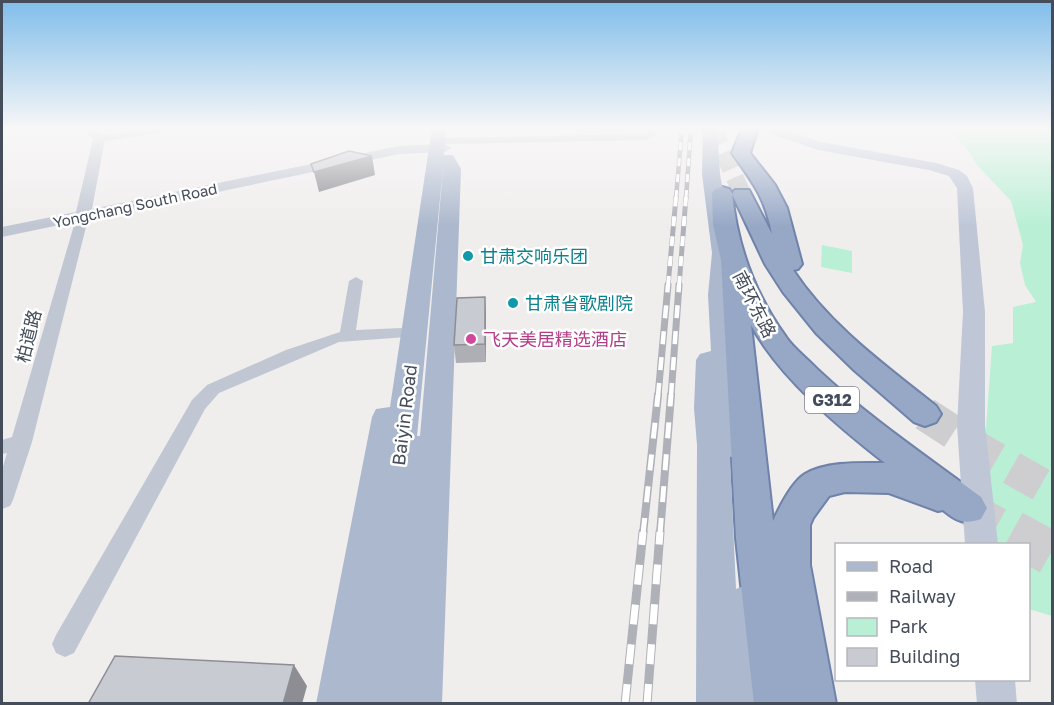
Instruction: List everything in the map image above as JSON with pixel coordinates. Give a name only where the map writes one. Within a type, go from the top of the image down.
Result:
[{"type":"highway","points":[[747,161],[765,185],[777,208],[785,248],[801,300]]},
{"type":"highway","name":"南环东路","points":[[812,704],[789,565],[791,524],[800,507],[817,485],[845,477],[891,478],[969,508],[875,437],[818,387],[776,345],[748,295],[733,260],[724,224],[732,193],[801,300],[842,345],[925,414]]},
{"type":"highway","points":[[733,260],[756,532],[778,704]]},
{"type":"main road","points":[[339,704],[429,171],[435,161]]},
{"type":"main road","name":"Baiyin Road","points":[[369,704],[440,161]]},
{"type":"main road","name":"Baiyin Road","points":[[394,704],[429,333],[440,161]]},
{"type":"main road","points":[[419,704],[452,169],[447,161]]},
{"type":"main road","points":[[711,161],[723,253],[720,295],[752,704]]},
{"type":"main road","points":[[903,161],[954,173],[961,178],[965,188],[974,312],[971,425],[982,543]]},
{"type":"main road","points":[[719,704],[713,445],[709,408],[713,320],[715,301],[720,295]]},
{"type":"main road","points":[[995,681],[998,704]]},
{"type":"street","points":[[83,215],[94,161]]},
{"type":"street","name":"Yongchang South Road","points":[[2,232],[346,161]]},
{"type":"street","name":"柏道路","points":[[2,500],[22,442],[59,294],[83,215]]},
{"type":"street","points":[[347,336],[356,281]]},
{"type":"street","points":[[65,644],[198,405],[213,389],[292,354],[347,336],[401,333]]},
{"type":"street","points":[[2,447],[22,442]]},
{"type":"green space","points":[[974,161],[1052,161],[1052,616],[1030,609],[1030,543],[996,543],[988,492],[985,441],[992,346],[1013,343],[1013,307],[1036,302],[1025,285],[1020,263],[1023,245],[1011,201]]},
{"type":"green space","points":[[822,245],[852,251],[852,273],[821,267]]},
{"type":"building","points":[[320,161],[354,161],[314,172],[311,164]]},
{"type":"building","points":[[485,297],[485,344],[454,345],[457,298]]},
{"type":"building","points":[[115,656],[294,665],[283,704],[88,704]]},
{"type":"tunnel","points":[[727,161],[742,194]]},
{"type":"tunnel","points":[[925,414],[982,451],[1052,491]]},
{"type":"tunnel","points":[[968,508],[1015,534]]},
{"type":"tunnel","points":[[1012,532],[1052,554]]},
{"type":"railway","points":[[676,198],[679,161]]},
{"type":"railway","points":[[686,198],[689,161]]},
{"type":"railway","points":[[668,286],[676,197]]},
{"type":"railway","points":[[679,286],[686,197]]},
{"type":"railway","points":[[658,396],[668,285]]},
{"type":"railway","points":[[671,396],[679,285]]},
{"type":"railway","points":[[643,534],[658,395]]},
{"type":"railway","points":[[660,534],[671,395]]},
{"type":"railway","points":[[625,704],[643,532]]},
{"type":"railway","points":[[647,704],[660,532]]},
{"type":"place","name":"甘肃交响乐团","points":[[468,256]]},
{"type":"place","name":"甘肃省歌剧院","points":[[513,303]]},
{"type":"place","name":"飞天美居精选酒店","points":[[471,339]]}]
